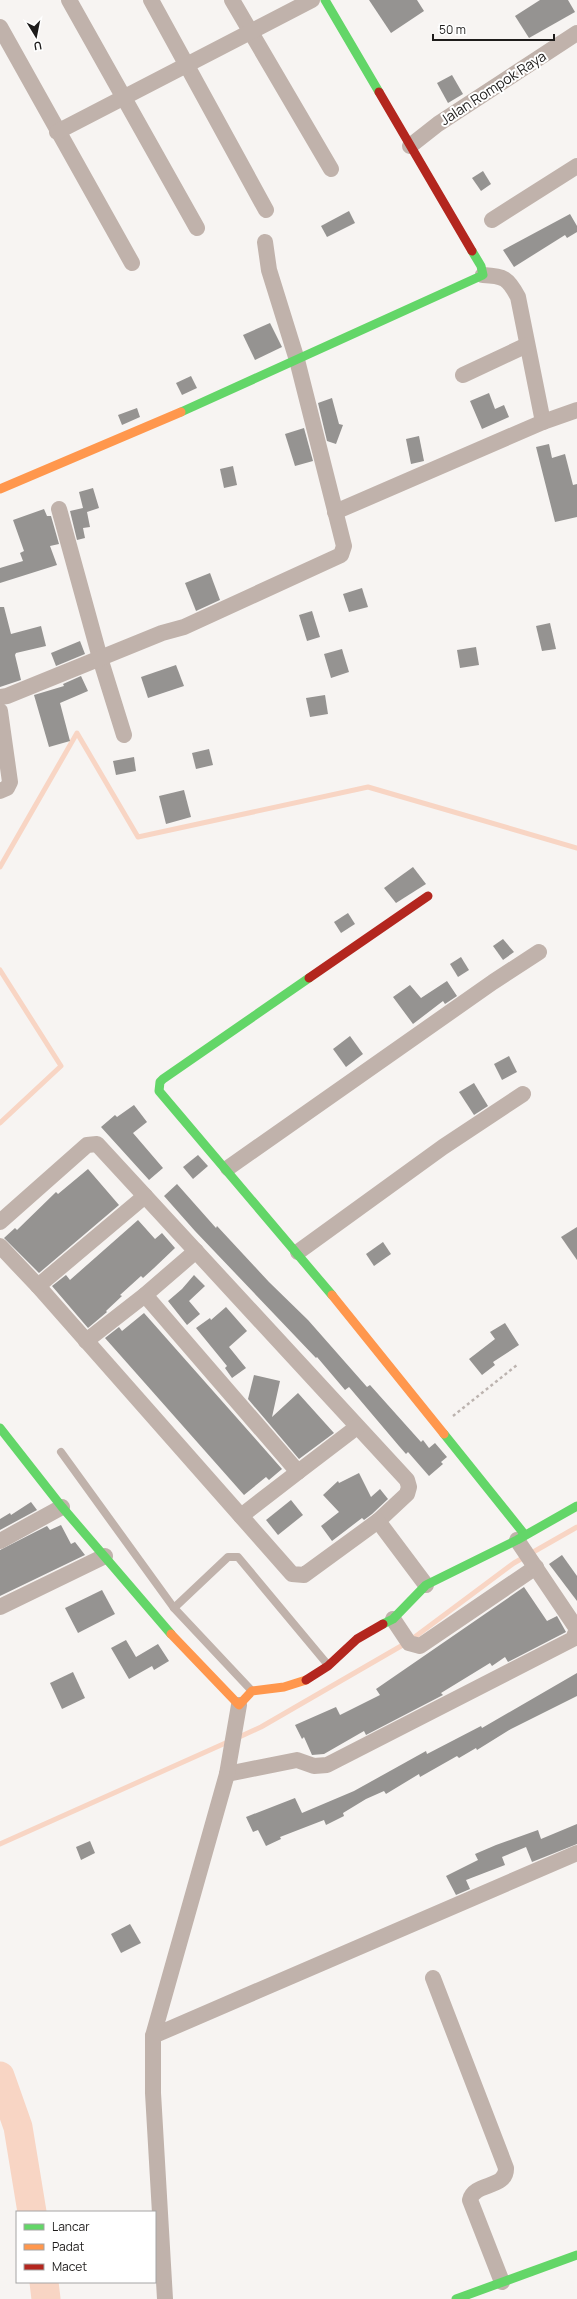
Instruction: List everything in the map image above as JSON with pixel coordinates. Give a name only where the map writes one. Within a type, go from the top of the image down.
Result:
[{"type":"street","points":[[69,0],[198,228]]},
{"type":"street","points":[[151,0],[266,210]]},
{"type":"street","points":[[232,0],[331,169]]},
{"type":"street","points":[[57,132],[312,0]]},
{"type":"street","points":[[325,0],[481,266],[483,275]]},
{"type":"street","points":[[0,27],[57,132],[132,263]]},
{"type":"street","name":"Jalan Rompok Raya","points":[[410,146],[438,124],[577,33]]},
{"type":"street","points":[[492,220],[577,166]]},
{"type":"street","points":[[0,697],[7,696],[162,633],[184,627],[341,555],[344,546],[336,512],[297,360],[269,270],[265,242]]},
{"type":"street","points":[[0,489],[133,434],[483,275],[502,276],[511,284],[518,297],[543,422]]},
{"type":"street","points":[[463,375],[527,345]]},
{"type":"street","points":[[336,512],[543,422],[577,410]]},
{"type":"street","points":[[59,509],[100,658],[124,735]]},
{"type":"street","points":[[0,711],[3,749],[10,782],[7,788],[0,791]]},
{"type":"street","points":[[227,1774],[297,1760],[314,1766],[327,1765],[573,1639],[577,1629],[534,1564],[522,1541],[438,1427],[298,1252],[228,1168],[160,1091],[160,1082],[428,896]]},
{"type":"street","points":[[228,1168],[493,982],[539,952]]},
{"type":"street","points":[[298,1252],[443,1147],[523,1094]]},
{"type":"street","points":[[0,1222],[87,1145],[94,1143],[145,1196],[407,1480],[409,1488],[403,1499],[378,1521],[304,1575],[300,1576],[292,1574],[38,1286],[0,1246]]},
{"type":"street","points":[[38,1286],[145,1196]]},
{"type":"street","points":[[86,1341],[196,1251]]},
{"type":"street","points":[[144,1295],[298,1472]]},
{"type":"street","points":[[241,1516],[357,1426]]},
{"type":"street","points":[[0,1428],[62,1507],[177,1641],[239,1705]]},
{"type":"street","points":[[165,2299],[153,2093],[153,2036],[227,1774],[239,1705],[252,1691],[284,1687],[308,1680],[328,1666],[358,1639],[396,1623],[426,1585],[522,1541],[577,1506]]},
{"type":"street","points":[[0,1540],[62,1507]]},
{"type":"street","points":[[378,1521],[426,1585]]},
{"type":"street","points":[[0,1607],[105,1556]]},
{"type":"street","points":[[396,1623],[409,1643],[414,1646],[422,1645],[534,1564]]},
{"type":"street","points":[[153,2036],[577,1854]]},
{"type":"street","points":[[433,1978],[506,2168],[506,2172],[501,2180],[472,2194],[470,2200],[502,2282]]},
{"type":"street","points":[[456,2299],[486,2294],[502,2282],[577,2255]]},
{"type":"lane","points":[[61,1452],[174,1608],[252,1691]]},
{"type":"lane","points":[[174,1608],[228,1557],[234,1555],[238,1557],[328,1666]]},
{"type":"path","points":[[438,1427],[517,1366]]},
{"type":"building","points":[[369,0],[417,0],[424,11],[391,33]]},
{"type":"building","points":[[540,0],[568,0],[575,12],[529,38],[515,16]]},
{"type":"building","points":[[452,75],[463,94],[448,103],[437,83]]},
{"type":"building","points":[[483,171],[491,184],[481,191],[472,178]]},
{"type":"building","points":[[349,211],[355,223],[327,237],[321,226]]},
{"type":"building","points":[[570,214],[577,226],[577,232],[567,238],[565,235],[514,267],[503,250]]},
{"type":"building","points":[[270,323],[282,347],[255,360],[243,335]]},
{"type":"building","points":[[191,376],[197,388],[182,395],[176,383]]},
{"type":"building","points":[[489,393],[495,409],[504,405],[509,417],[482,429],[470,401]]},
{"type":"building","points":[[332,398],[339,424],[343,425],[336,444],[327,441],[318,403]]},
{"type":"building","points":[[137,408],[140,417],[122,425],[118,415]]},
{"type":"building","points":[[304,428],[313,461],[295,466],[285,434]]},
{"type":"building","points":[[419,436],[424,461],[411,464],[406,439]]},
{"type":"building","points":[[549,444],[552,458],[565,454],[573,485],[577,484],[577,517],[555,522],[536,447]]},
{"type":"building","points":[[233,466],[237,485],[224,488],[220,469]]},
{"type":"building","points":[[93,488],[99,508],[87,512],[90,527],[83,528],[85,538],[77,540],[70,511],[83,508],[79,492]]},
{"type":"building","points":[[44,509],[47,516],[51,516],[59,544],[50,546],[57,565],[0,583],[0,568],[23,561],[20,553],[24,551],[13,520]]},
{"type":"building","points":[[210,573],[220,600],[196,611],[185,583]]},
{"type":"building","points":[[362,588],[368,607],[349,612],[343,594]]},
{"type":"building","points":[[0,607],[4,607],[11,634],[41,626],[46,646],[16,653],[15,655],[21,680],[0,687]]},
{"type":"building","points":[[312,611],[320,637],[307,641],[299,615]]},
{"type":"building","points":[[550,623],[556,649],[542,651],[536,626]]},
{"type":"building","points":[[80,641],[85,654],[56,666],[51,653]]},
{"type":"building","points":[[476,647],[479,665],[460,668],[457,650]]},
{"type":"building","points":[[342,649],[349,672],[331,678],[324,654]]},
{"type":"building","points":[[176,665],[184,686],[148,698],[141,677]]},
{"type":"building","points":[[81,676],[88,691],[60,703],[70,741],[49,747],[34,695],[64,686],[63,684]]},
{"type":"building","points":[[325,695],[328,714],[310,717],[306,698]]},
{"type":"building","points":[[209,749],[213,765],[196,769],[192,753]]},
{"type":"building","points":[[134,757],[136,771],[116,775],[113,761]]},
{"type":"building","points":[[184,790],[191,817],[166,824],[159,796]]},
{"type":"building","points":[[413,867],[426,884],[396,903],[384,888]]},
{"type":"building","points":[[348,913],[355,924],[341,933],[334,922]]},
{"type":"building","points":[[503,939],[514,952],[503,960],[493,946]]},
{"type":"building","points":[[461,957],[469,970],[458,977],[450,964]]},
{"type":"building","points":[[447,981],[457,996],[445,1004],[443,1001],[413,1024],[393,997],[410,985],[421,998]]},
{"type":"building","points":[[350,1036],[363,1054],[346,1067],[333,1049]]},
{"type":"building","points":[[509,1056],[517,1072],[502,1080],[494,1064]]},
{"type":"building","points":[[474,1083],[488,1106],[474,1115],[459,1092]]},
{"type":"building","points":[[134,1105],[147,1122],[133,1133],[163,1168],[149,1180],[101,1127],[115,1115],[117,1117]]},
{"type":"building","points":[[198,1155],[208,1166],[193,1179],[183,1167]]},
{"type":"building","points":[[88,1169],[119,1205],[39,1273],[4,1238],[15,1228],[17,1230],[56,1192],[58,1194]]},
{"type":"building","points":[[177,1184],[216,1228],[217,1226],[269,1282],[308,1320],[367,1387],[370,1385],[421,1442],[423,1440],[429,1448],[435,1443],[447,1457],[441,1462],[443,1464],[429,1476],[408,1452],[406,1454],[349,1387],[345,1390],[317,1357],[316,1358],[195,1231],[164,1196]]},
{"type":"building","points":[[138,1220],[155,1239],[162,1233],[175,1248],[143,1278],[141,1276],[120,1295],[122,1296],[106,1311],[107,1312],[88,1328],[52,1286],[66,1275],[70,1280]]},
{"type":"building","points":[[577,1227],[577,1260],[561,1237]]},
{"type":"building","points":[[383,1242],[391,1254],[374,1266],[366,1254]]},
{"type":"building","points":[[194,1275],[205,1286],[189,1301],[200,1314],[187,1325],[168,1301],[182,1289]]},
{"type":"building","points":[[226,1307],[247,1331],[229,1347],[246,1368],[232,1378],[225,1368],[227,1366],[196,1328],[210,1318],[211,1320]]},
{"type":"building","points":[[144,1313],[282,1469],[269,1480],[266,1477],[244,1495],[105,1338],[119,1327],[122,1331]]},
{"type":"building","points":[[505,1323],[519,1345],[493,1362],[495,1365],[482,1375],[469,1359],[495,1339],[490,1332]]},
{"type":"building","points":[[254,1375],[280,1381],[272,1417],[298,1393],[334,1433],[299,1459],[248,1399]]},
{"type":"building","points":[[359,1473],[371,1497],[380,1489],[388,1499],[364,1520],[362,1518],[332,1541],[321,1526],[339,1512],[323,1495],[338,1481],[339,1483]]},
{"type":"building","points":[[291,1500],[303,1515],[278,1535],[266,1520]]},
{"type":"building","points":[[31,1502],[37,1510],[0,1530],[0,1519],[10,1513],[11,1515]]},
{"type":"building","points":[[61,1525],[71,1544],[75,1542],[85,1555],[0,1596],[0,1550],[47,1526],[50,1530]]},
{"type":"building","points":[[562,1555],[577,1576],[577,1601],[549,1564]]},
{"type":"building","points":[[524,1587],[547,1621],[557,1616],[566,1632],[508,1662],[505,1657],[492,1666],[490,1663],[441,1693],[443,1695],[366,1735],[364,1731],[324,1754],[312,1755],[304,1737],[302,1739],[295,1725],[336,1707],[340,1715],[380,1695],[376,1689]]},
{"type":"building","points":[[102,1590],[115,1614],[78,1633],[65,1608]]},
{"type":"building","points":[[126,1640],[136,1657],[158,1644],[169,1661],[154,1670],[152,1666],[129,1679],[111,1648]]},
{"type":"building","points":[[73,1672],[85,1698],[62,1709],[50,1683]]},
{"type":"building","points":[[577,1673],[577,1696],[511,1729],[477,1750],[476,1748],[459,1758],[457,1756],[420,1777],[419,1774],[386,1794],[384,1791],[366,1799],[343,1813],[344,1816],[326,1825],[324,1820],[280,1837],[281,1839],[266,1846],[258,1830],[253,1832],[246,1817],[295,1798],[302,1813],[354,1791],[426,1751],[427,1754],[481,1726],[482,1728]]},
{"type":"building","points":[[577,1824],[577,1844],[532,1862],[526,1847],[502,1857],[505,1865],[466,1880],[470,1889],[456,1895],[446,1876],[478,1860],[475,1854],[496,1845],[538,1830],[541,1839]]},
{"type":"building","points":[[90,1841],[95,1853],[81,1860],[76,1847]]},
{"type":"building","points":[[130,1924],[141,1943],[121,1953],[111,1934]]},
{"type":"waterway","points":[[0,867],[77,733],[138,837],[368,787],[577,848]]},
{"type":"waterway","points":[[0,970],[61,1066],[0,1123]]},
{"type":"waterway","points":[[237,1738],[261,1727],[408,1642],[514,1563],[577,1527]]},
{"type":"waterway","points":[[0,1844],[230,1741]]},
{"type":"waterway","points":[[0,2076],[18,2127],[32,2211]]},
{"type":"waterway","points":[[44,2283],[46,2299]]},
{"type":"traffic: fast","points":[[325,0],[379,92]]},
{"type":"traffic: fast","points":[[181,412],[483,275],[481,266],[472,251]]},
{"type":"traffic: fast","points":[[309,978],[163,1079],[160,1082],[159,1091],[332,1295]]},
{"type":"traffic: fast","points":[[0,1428],[62,1507],[171,1634]]},
{"type":"traffic: fast","points":[[444,1434],[525,1535]]},
{"type":"traffic: fast","points":[[383,1624],[393,1619],[426,1585],[517,1540],[577,1506]]},
{"type":"traffic: fast","points":[[456,2299],[577,2255]]},
{"type":"traffic: slow","points":[[0,489],[181,412]]},
{"type":"traffic: slow","points":[[332,1295],[444,1434]]},
{"type":"traffic: slow","points":[[171,1634],[239,1705],[252,1691],[284,1687],[306,1680]]},
{"type":"traffic: jam","points":[[379,92],[472,251]]},
{"type":"traffic: jam","points":[[309,978],[428,896]]},
{"type":"traffic: jam","points":[[306,1680],[328,1666],[357,1639],[383,1624]]}]
